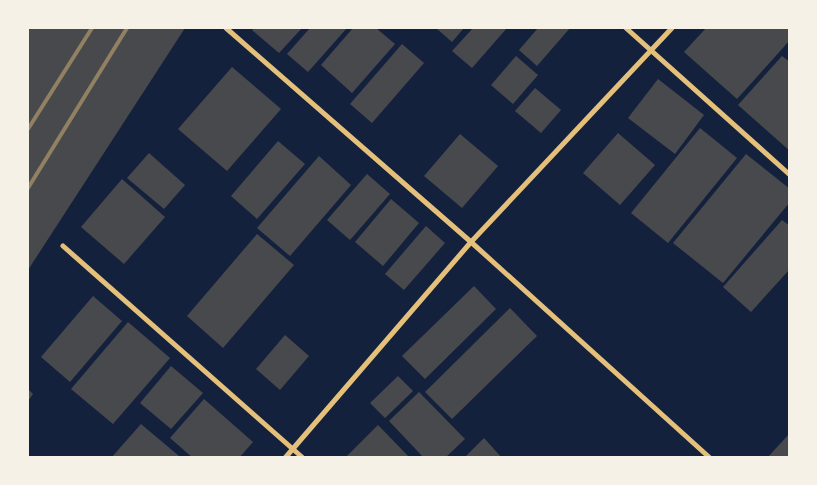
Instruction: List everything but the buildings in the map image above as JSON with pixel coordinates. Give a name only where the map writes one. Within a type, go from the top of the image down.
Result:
[{"type":"street","points":[[226,28],[471,242],[710,458]]},
{"type":"street","points":[[626,28],[790,175]]},
{"type":"street","points":[[285,458],[471,242],[672,28]]},
{"type":"street","points":[[63,246],[304,458]]},
{"type":"railway","points":[[28,129],[92,28]]},
{"type":"railway","points":[[28,188],[127,28]]}]
